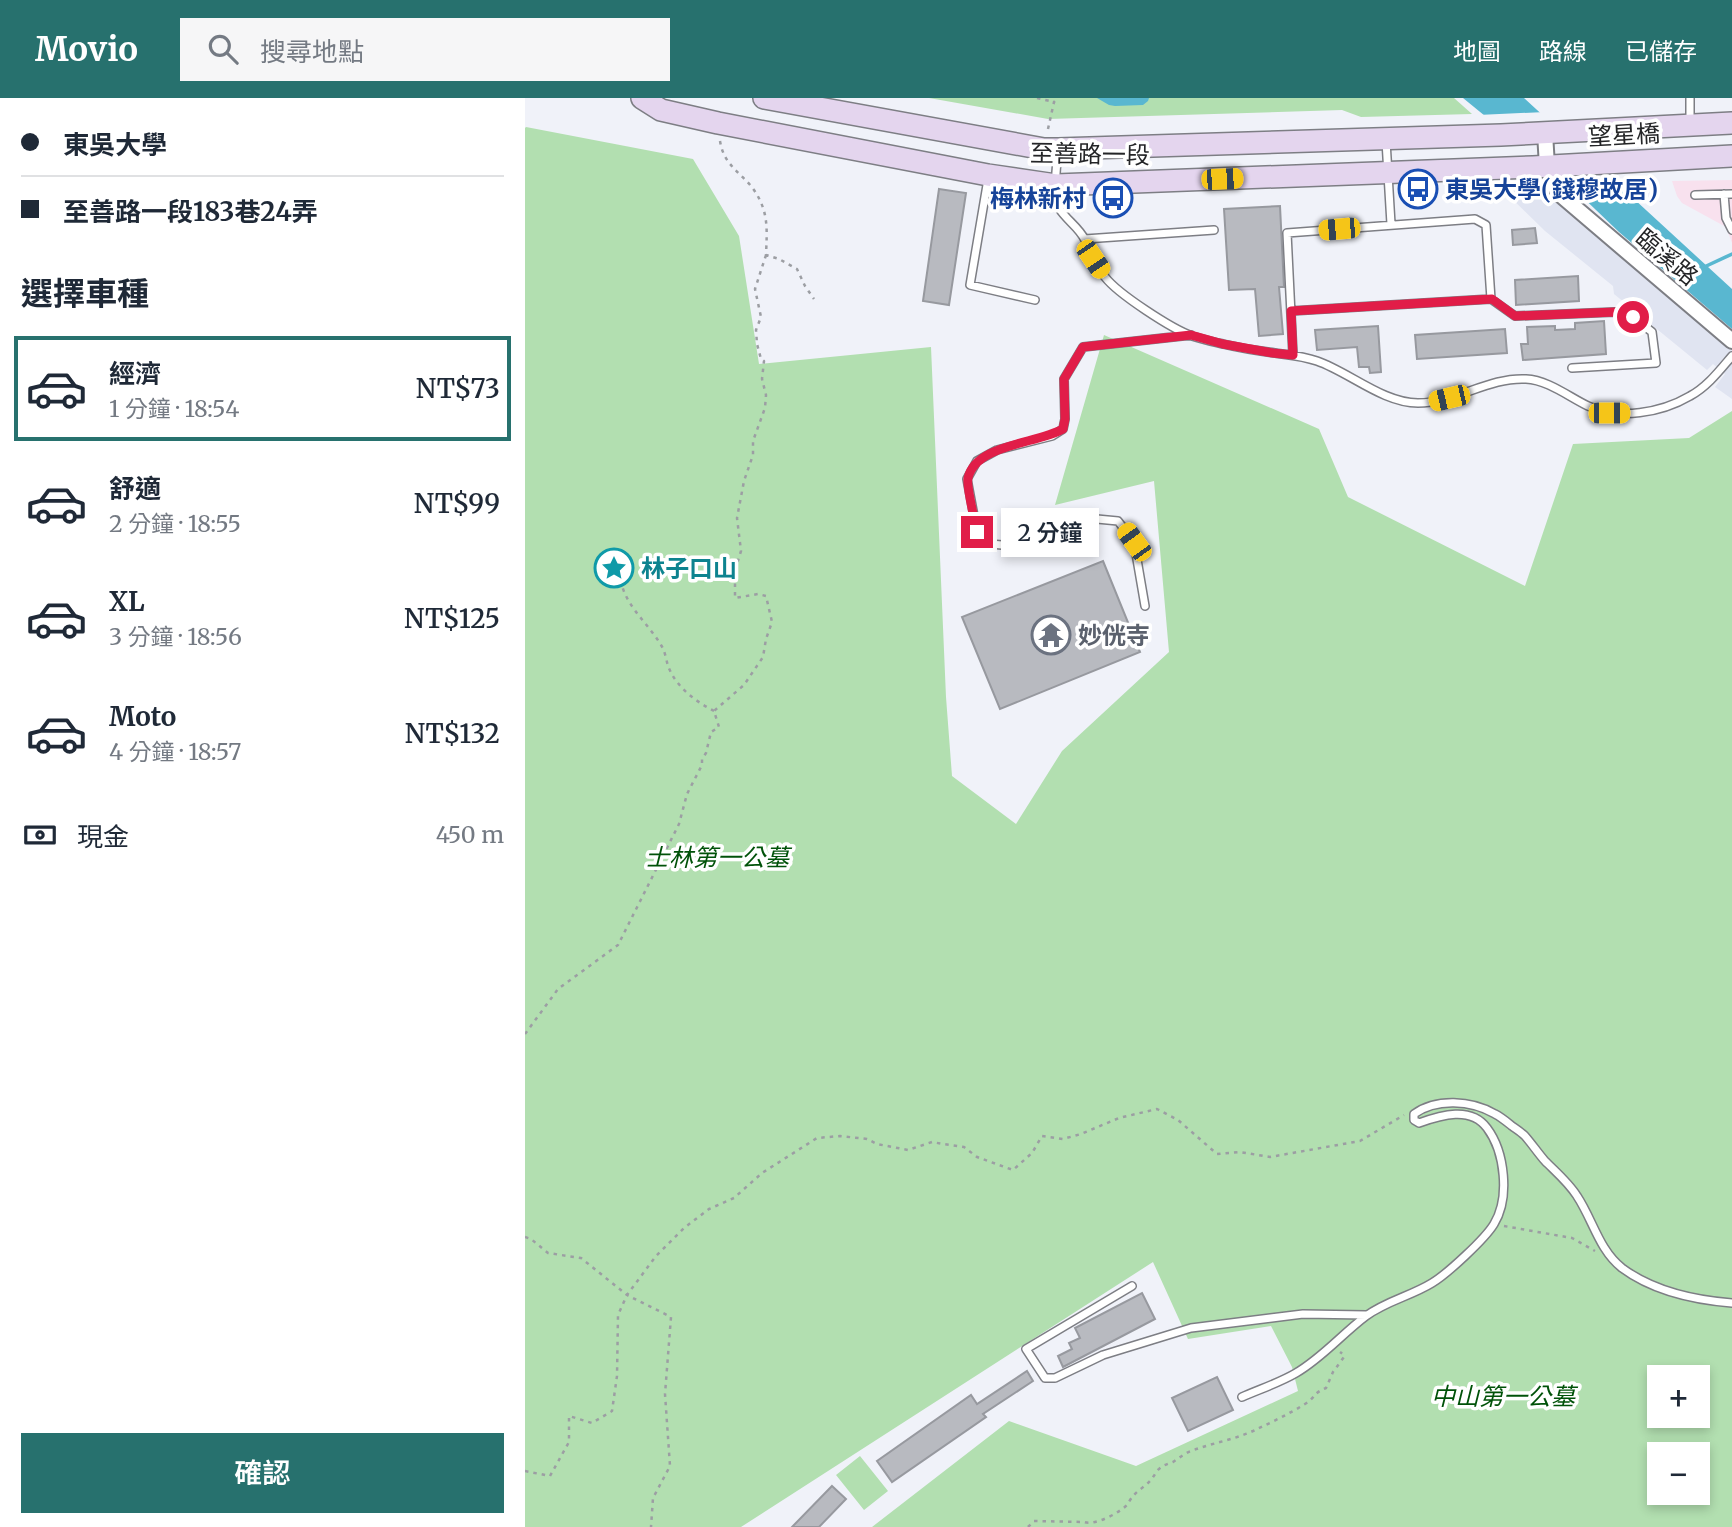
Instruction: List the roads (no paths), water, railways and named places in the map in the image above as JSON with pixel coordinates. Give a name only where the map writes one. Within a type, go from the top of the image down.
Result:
[{"type":"main road","name":"至善路一段","points":[[639,99],[661,110],[718,123],[988,175],[1056,185],[1546,166]]},
{"type":"main road","name":"至善路一段","points":[[771,99],[1044,149],[1501,135]]},
{"type":"main road","name":"望星橋","points":[[1501,135],[1732,123]]},
{"type":"main road","name":"望星橋","points":[[1546,166],[1732,156]]},
{"type":"street","name":"臨溪路","points":[[1545,133],[1546,166],[1557,192],[1732,341]]},
{"type":"lane","points":[[1690,98],[1690,125]]},
{"type":"lane","points":[[1385,139],[1391,224]]},
{"type":"lane","points":[[1058,149],[1057,206],[1077,227],[1107,280],[1137,304],[1191,335],[1223,344],[1318,361],[1398,400],[1433,402],[1465,394],[1487,384],[1529,379],[1609,413],[1633,413],[1660,409],[1691,396],[1732,356]]},
{"type":"lane","points":[[988,175],[971,285],[1034,300]]},
{"type":"lane","points":[[1695,195],[1728,194],[1726,218],[1732,230]]},
{"type":"lane","points":[[1293,355],[1286,233],[1475,219],[1486,225],[1492,299]]},
{"type":"lane","points":[[1085,239],[1213,230]]},
{"type":"lane","points":[[1291,311],[1492,299],[1515,316],[1615,312],[1633,317],[1652,332],[1656,363],[1573,368]]},
{"type":"lane","points":[[1146,606],[1134,542],[1118,521],[1097,519],[1014,546],[990,544],[977,532],[967,479],[977,461],[997,450],[1052,436],[1063,429],[1064,379],[1083,347],[1191,335]]},
{"type":"lane","points":[[1242,1397],[1296,1373],[1332,1347],[1367,1315],[1434,1282],[1481,1240],[1494,1224],[1502,1204],[1503,1178],[1495,1139],[1482,1122],[1472,1115],[1455,1114],[1419,1123],[1414,1120],[1414,1114],[1434,1104],[1458,1103],[1478,1107],[1495,1114],[1525,1136],[1577,1196],[1607,1253],[1621,1267],[1641,1280],[1676,1294],[1732,1303]]},
{"type":"lane","points":[[1132,1286],[1026,1349],[1045,1378],[1055,1378],[1103,1355],[1191,1328],[1303,1314],[1367,1315]]},
{"type":"water","points":[[1097,98],[1149,98],[1143,105],[1115,106]]},
{"type":"water","points":[[1463,98],[1524,98],[1732,289],[1732,329],[1619,232],[1573,188]]},
{"type":"waterway","points":[[1702,268],[1732,254]]},
{"type":"place","name":"東吳大學(錢穆故居)","points":[[1418,189]]},
{"type":"place","name":"梅林新村","points":[[1113,198]]},
{"type":"place","name":"林子口山","points":[[614,568]]},
{"type":"place","name":"妙侊寺","points":[[1051,635]]},
{"type":"park label","name":"士林第一公墓","points":[[717,857]]},
{"type":"park label","name":"中山第一公墓","points":[[1503,1396]]}]
